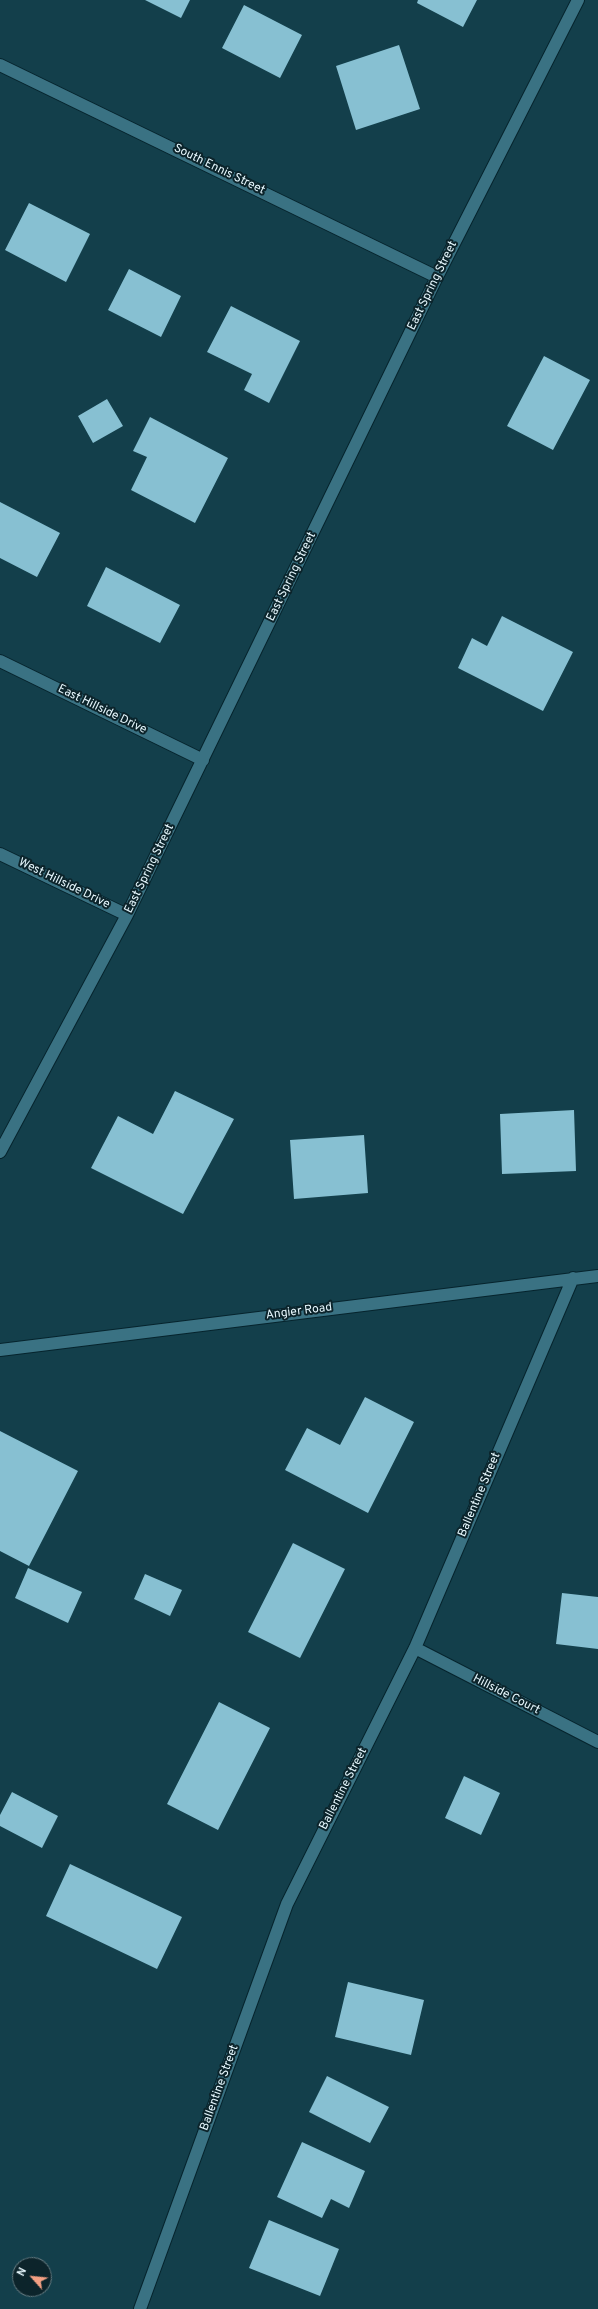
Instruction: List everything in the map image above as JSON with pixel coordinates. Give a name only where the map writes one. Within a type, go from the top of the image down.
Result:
[{"type":"street","name":"East Spring Street","points":[[0,1152],[127,915],[437,276],[578,0]]},
{"type":"street","name":"South Ennis Street","points":[[0,65],[437,276]]},
{"type":"street","name":"East Hillside Drive","points":[[0,661],[203,760]]},
{"type":"street","name":"West Hillside Drive","points":[[0,854],[127,915]]},
{"type":"street","name":"Angier Road","points":[[0,1350],[598,1276]]},
{"type":"street","name":"Ballentine Street","points":[[140,2309],[287,1904],[414,1648],[573,1278]]},
{"type":"street","name":"Hillside Court","points":[[414,1648],[598,1742]]},
{"type":"building","points":[[145,0],[190,0],[181,18]]},
{"type":"building","points":[[418,0],[477,0],[463,27],[417,3]]},
{"type":"building","points":[[244,5],[302,35],[280,78],[222,48]]},
{"type":"building","points":[[399,45],[420,109],[356,130],[336,66]]},
{"type":"building","points":[[29,203],[90,234],[66,282],[5,250]]},
{"type":"building","points":[[129,269],[181,296],[161,337],[108,310]]},
{"type":"building","points":[[231,306],[300,341],[269,403],[244,390],[252,374],[207,352]]},
{"type":"building","points":[[544,356],[590,380],[553,450],[507,426]]},
{"type":"building","points":[[107,399],[123,426],[93,443],[78,416]]},
{"type":"building","points":[[150,417],[228,458],[195,523],[131,490],[147,457],[133,451]]},
{"type":"building","points":[[0,502],[60,533],[37,577],[0,558]]},
{"type":"building","points":[[106,567],[180,605],[160,643],[87,606]]},
{"type":"building","points":[[502,616],[573,652],[543,711],[458,668],[472,638],[487,646]]},
{"type":"building","points":[[175,1091],[234,1119],[183,1214],[91,1168],[118,1116],[153,1134]]},
{"type":"building","points":[[574,1110],[576,1171],[502,1174],[500,1114]]},
{"type":"building","points":[[364,1135],[368,1193],[294,1199],[290,1140]]},
{"type":"building","points":[[365,1397],[414,1422],[368,1513],[285,1470],[307,1428],[340,1445]]},
{"type":"building","points":[[0,1431],[78,1471],[29,1566],[0,1551]]},
{"type":"building","points":[[293,1543],[345,1569],[300,1658],[248,1632]]},
{"type":"building","points":[[28,1568],[82,1592],[68,1623],[15,1598]]},
{"type":"building","points":[[145,1574],[182,1590],[170,1616],[134,1599]]},
{"type":"building","points":[[562,1593],[598,1597],[598,1649],[556,1644]]},
{"type":"building","points":[[219,1702],[270,1728],[218,1830],[167,1804]]},
{"type":"building","points":[[464,1776],[500,1793],[481,1835],[445,1818]]},
{"type":"building","points":[[12,1792],[58,1816],[42,1848],[0,1826],[0,1815]]},
{"type":"building","points":[[70,1864],[182,1917],[157,1969],[46,1916]]},
{"type":"building","points":[[348,1982],[424,2000],[411,2055],[335,2037]]},
{"type":"building","points":[[327,2076],[389,2107],[370,2143],[309,2112]]},
{"type":"building","points":[[302,2142],[365,2171],[349,2208],[331,2199],[322,2218],[277,2197]]},
{"type":"building","points":[[269,2220],[339,2249],[320,2296],[249,2268]]}]
